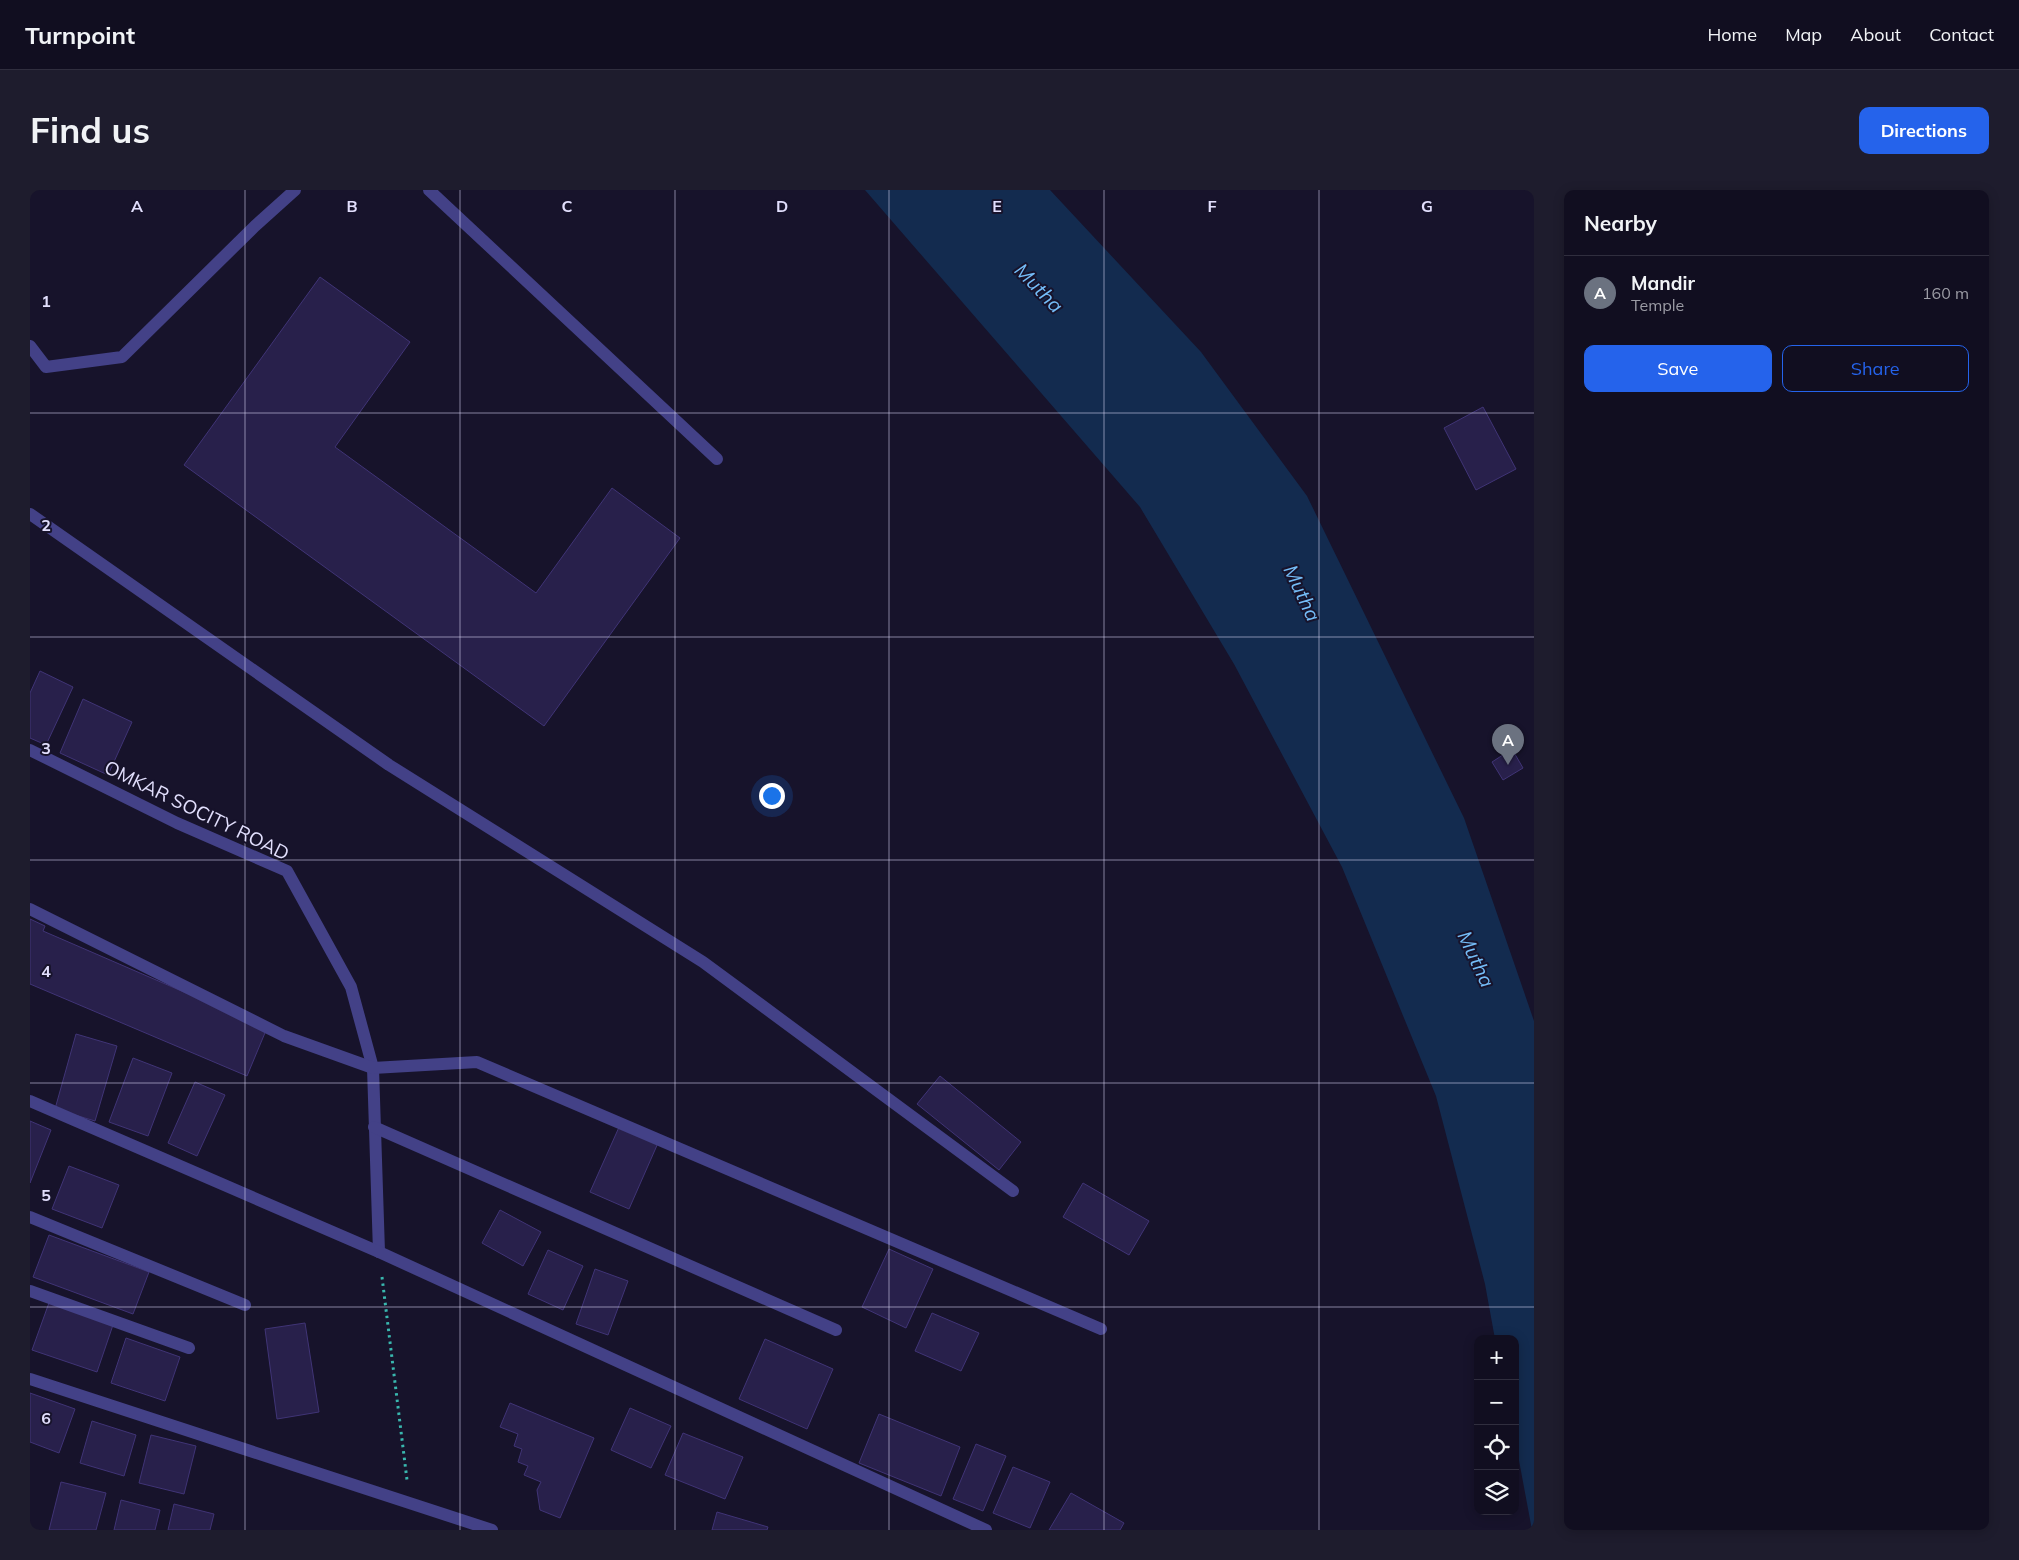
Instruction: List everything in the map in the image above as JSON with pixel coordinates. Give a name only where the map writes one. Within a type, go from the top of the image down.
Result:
[{"type":"street","points":[[30,346],[46,367],[122,357],[255,226],[295,190]]},
{"type":"street","points":[[429,190],[716,459]]},
{"type":"street","points":[[30,514],[389,765],[703,962],[1013,1191]]},
{"type":"street","name":"OMKAR SOCITY ROAD","points":[[30,750],[177,823],[287,871],[352,987],[373,1068],[379,1252]]},
{"type":"street","points":[[30,909],[284,1036],[373,1068],[477,1062],[1101,1329]]},
{"type":"street","points":[[30,1101],[379,1252],[986,1530]]},
{"type":"street","points":[[374,1127],[836,1330]]},
{"type":"street","points":[[30,1217],[245,1306]]},
{"type":"street","points":[[30,1291],[189,1348]]},
{"type":"street","points":[[30,1380],[492,1530]]},
{"type":"path","points":[[379,1252],[409,1504]]},
{"type":"water","name":"Mutha","points":[[865,190],[1050,190],[1201,352],[1307,496],[1464,818],[1534,1021],[1534,1530],[1532,1530],[1519,1460],[1519,1335],[1494,1335],[1485,1284],[1436,1096],[1342,867],[1234,664],[1140,507]]},
{"type":"building","points":[[320,277],[410,342],[335,447],[536,593],[612,488],[680,538],[544,726],[184,465]]},
{"type":"building","points":[[1483,407],[1516,469],[1476,490],[1444,428]]},
{"type":"building","points":[[40,671],[73,687],[46,745],[30,738],[30,693]]},
{"type":"building","points":[[83,699],[132,722],[108,775],[60,753]]},
{"type":"building","points":[[1512,749],[1523,768],[1503,780],[1492,762]]},
{"type":"building","points":[[30,919],[45,926],[43,931],[267,1028],[247,1076],[30,984]]},
{"type":"building","points":[[76,1034],[117,1046],[95,1121],[55,1109]]},
{"type":"building","points":[[133,1058],[172,1073],[148,1136],[109,1122]]},
{"type":"building","points":[[940,1076],[1021,1142],[999,1170],[917,1104]]},
{"type":"building","points":[[195,1082],[225,1095],[197,1156],[168,1143]]},
{"type":"building","points":[[30,1121],[51,1130],[30,1183]]},
{"type":"building","points":[[620,1125],[658,1143],[629,1209],[590,1192]]},
{"type":"building","points":[[69,1166],[119,1185],[102,1228],[52,1209]]},
{"type":"building","points":[[1083,1183],[1149,1221],[1129,1255],[1063,1217]]},
{"type":"building","points":[[500,1210],[541,1232],[523,1266],[482,1243]]},
{"type":"building","points":[[49,1235],[149,1272],[133,1314],[33,1277]]},
{"type":"building","points":[[889,1249],[933,1269],[906,1328],[862,1307]]},
{"type":"building","points":[[548,1250],[583,1266],[563,1310],[528,1294]]},
{"type":"building","points":[[595,1269],[628,1281],[608,1335],[576,1324]]},
{"type":"building","points":[[50,1300],[114,1322],[97,1372],[32,1350]]},
{"type":"building","points":[[932,1313],[979,1333],[961,1371],[915,1351]]},
{"type":"building","points":[[305,1323],[319,1412],[277,1419],[265,1329]]},
{"type":"building","points":[[126,1338],[180,1357],[165,1401],[111,1383]]},
{"type":"building","points":[[765,1339],[833,1369],[807,1429],[739,1399]]},
{"type":"building","points":[[30,1393],[75,1409],[59,1453],[30,1442]]},
{"type":"building","points":[[510,1403],[594,1438],[560,1518],[540,1510],[537,1490],[541,1482],[524,1475],[528,1466],[518,1462],[522,1449],[514,1446],[518,1434],[500,1427]]},
{"type":"building","points":[[630,1408],[671,1426],[651,1468],[611,1450]]},
{"type":"building","points":[[879,1414],[960,1447],[941,1496],[859,1463]]},
{"type":"building","points":[[92,1421],[136,1435],[124,1476],[80,1463]]},
{"type":"building","points":[[683,1433],[743,1457],[725,1499],[665,1475]]},
{"type":"building","points":[[151,1435],[196,1446],[184,1494],[139,1483]]},
{"type":"building","points":[[976,1444],[1006,1456],[983,1511],[953,1499]]},
{"type":"building","points":[[1013,1467],[1050,1482],[1030,1528],[993,1513]]},
{"type":"building","points":[[61,1482],[106,1493],[96,1530],[49,1530]]},
{"type":"building","points":[[1071,1493],[1124,1523],[1120,1530],[1049,1530]]},
{"type":"building","points":[[121,1500],[160,1510],[155,1530],[114,1530]]},
{"type":"building","points":[[174,1504],[214,1514],[210,1530],[168,1530]]},
{"type":"building","points":[[717,1512],[768,1527],[767,1530],[712,1530]]},
{"type":"place","name":"Mandir","points":[[1508,765]]}]
